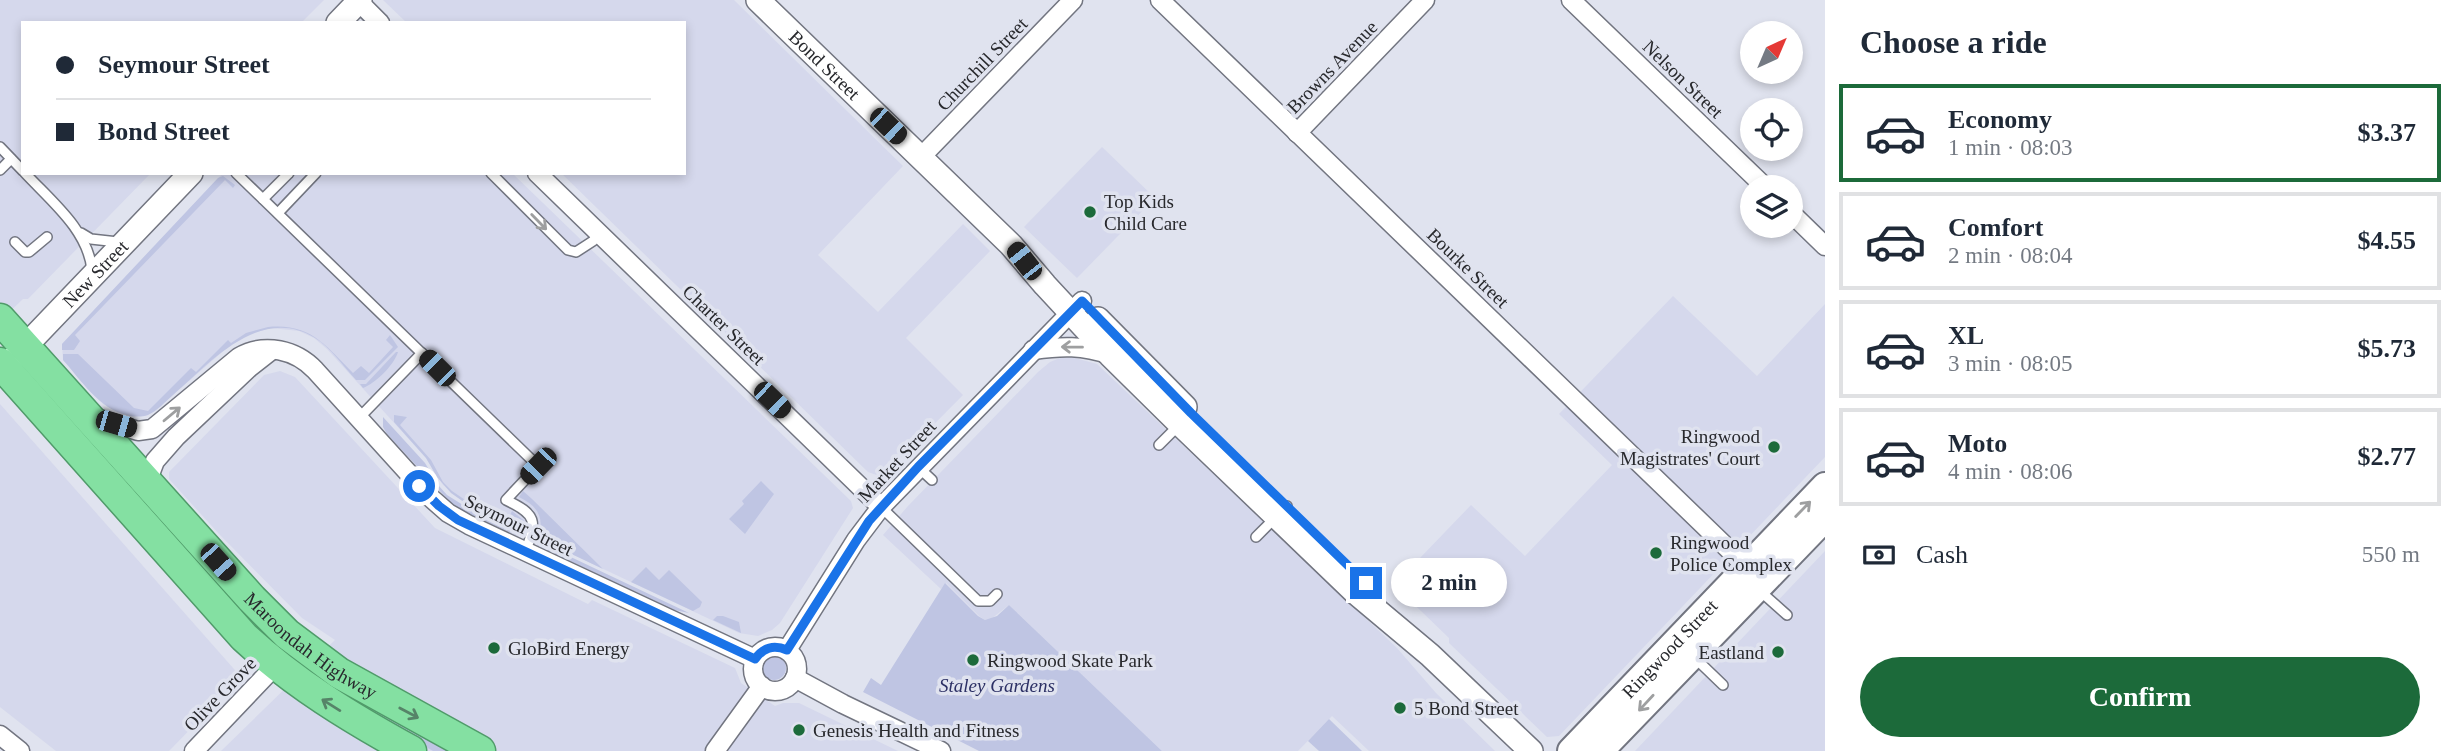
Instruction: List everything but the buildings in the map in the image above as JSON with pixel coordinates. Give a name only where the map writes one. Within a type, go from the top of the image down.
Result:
[{"type":"highway","name":"Maroondah Highway","points":[[0,319],[269,617],[311,654],[371,692],[480,751]]},
{"type":"highway","points":[[26,347],[22,354],[22,366],[30,380],[192,564],[221,613]]},
{"type":"highway","name":"Maroondah Highway","points":[[2,368],[221,613],[275,666],[321,699],[411,751]]},
{"type":"main road","name":"Ringwood Street","points":[[1600,751],[1692,654],[1825,486]]},
{"type":"main road","name":"Ringwood Street","points":[[1571,751],[1713,602],[1752,577],[1825,518]]},
{"type":"street","name":"Bond Street","points":[[758,0],[1077,307],[1185,418],[1281,511],[1374,611],[1430,655],[1531,751]]},
{"type":"street","name":"Churchill Street","points":[[921,157],[1073,0]]},
{"type":"street","name":"Bourke Street","points":[[1160,0],[1752,577]]},
{"type":"street","name":"Browns Avenue","points":[[1297,133],[1425,0]]},
{"type":"street","name":"Nelson Street","points":[[1571,0],[1753,175]]},
{"type":"street","points":[[340,21],[360,1],[378,21]]},
{"type":"street","name":"New Street","points":[[2,368],[26,347],[189,175]]},
{"type":"street","name":"Charter Street","points":[[539,175],[881,507]]},
{"type":"street","points":[[1803,225],[1825,246]]},
{"type":"street","name":"Bond Street","points":[[1077,307],[1110,355],[1185,418]]},
{"type":"street","name":"Market Street","points":[[787,650],[838,566],[881,507],[1077,307]]},
{"type":"street","points":[[1033,350],[1072,346],[1091,348],[1110,355]]},
{"type":"street","points":[[86,415],[138,431],[152,429],[246,352],[272,350]]},
{"type":"street","points":[[147,482],[155,461],[176,437],[249,368],[272,350]]},
{"type":"street","name":"Seymour Street","points":[[272,350],[288,351],[307,362],[430,498],[447,513],[755,659]]},
{"type":"street","points":[[773,647],[787,650],[796,660],[796,678],[792,684],[780,690],[768,690],[754,677],[755,659],[766,649],[773,647]]},
{"type":"street","name":"Olive Grove","points":[[194,751],[275,666]]},
{"type":"street","points":[[796,678],[941,751]]},
{"type":"street","points":[[715,751],[762,687]]},
{"type":"street","points":[[0,735],[20,751]]},
{"type":"lane","points":[[1,149],[21,169]]},
{"type":"lane","points":[[0,170],[11,159]]},
{"type":"lane","points":[[27,175],[77,230],[88,250],[92,275]]},
{"type":"lane","points":[[238,175],[538,466],[506,500],[527,511],[533,521],[533,531],[525,552]]},
{"type":"lane","points":[[263,199],[287,175]]},
{"type":"lane","points":[[278,213],[314,175]]},
{"type":"lane","points":[[493,175],[568,250],[576,252],[593,241],[599,233]]},
{"type":"lane","points":[[77,230],[91,239],[124,242]]},
{"type":"lane","points":[[15,242],[25,252],[29,252],[47,237]]},
{"type":"lane","points":[[359,418],[422,353]]},
{"type":"lane","points":[[1159,445],[1185,418]]},
{"type":"lane","points":[[918,467],[932,480]]},
{"type":"lane","points":[[881,507],[978,601],[990,601],[997,594]]},
{"type":"lane","points":[[1256,537],[1281,511]]},
{"type":"lane","points":[[1752,577],[1787,615]]},
{"type":"lane","points":[[1692,654],[1723,685]]},
{"type":"shaded area","points":[[0,0],[324,0],[303,21],[21,21],[21,175],[149,175],[28,299],[23,299],[0,321]]},
{"type":"shaded area","points":[[383,0],[734,0],[903,166],[818,255],[878,312],[963,224],[990,251],[906,338],[963,395],[882,477],[868,472],[563,175],[686,175],[686,21],[405,21]]},
{"type":"shaded area","name":"Top Kids Child Care","points":[[1102,147],[1155,198],[1077,278],[1024,227]]},
{"type":"shaded area","points":[[221,175],[514,175],[851,501],[853,508],[780,623],[758,636],[739,633],[468,505],[443,485],[426,458],[327,349],[314,338],[299,331],[271,328],[249,334],[228,347],[158,408],[144,416],[127,415],[103,404],[63,360],[62,344]]},
{"type":"shaded area","points":[[1673,296],[1757,376],[1825,304],[1825,457],[1559,736],[1547,737],[1449,643],[1449,638],[1394,585],[1471,505],[1525,556],[1612,465],[1559,414]]},
{"type":"shaded area","points":[[1071,357],[1097,364],[1397,648],[1436,693],[1495,751],[1369,751],[1332,716],[1298,751],[1162,751],[1009,605],[991,619],[985,620],[946,583],[941,589],[883,535],[1038,372],[1050,362]]},
{"type":"shaded area","points":[[280,371],[295,377],[435,528],[588,604],[592,600],[735,668],[741,683],[775,706],[799,703],[898,751],[221,751],[335,640],[302,618],[169,479],[169,472],[264,375]]},
{"type":"shaded area","points":[[0,404],[241,677],[169,751],[56,751],[0,707]]},
{"type":"shaded area","name":"Eastland","points":[[1825,551],[1825,751],[1635,751]]},
{"type":"green space","points":[[223,176],[235,185],[233,188],[225,180],[75,335],[80,341],[74,350],[62,350],[62,344],[218,178]]},
{"type":"green space","points":[[268,327],[283,327],[296,329],[307,333],[321,342],[295,329],[275,328],[256,333],[220,354],[155,411],[140,416],[127,415],[108,407],[91,393],[63,360],[63,354],[78,354],[134,408],[148,411],[191,368],[196,372],[228,340],[231,343],[246,333]]},
{"type":"green space","points":[[390,335],[398,347],[365,380],[356,380],[332,352],[353,373],[361,366],[369,373],[393,347],[386,340]]},
{"type":"green space","points":[[396,352],[396,357],[384,373],[363,388],[360,384],[366,384]]},
{"type":"green space","points":[[394,415],[407,417],[400,425],[431,460],[443,482],[452,491],[474,506],[507,521],[512,511],[527,523],[524,531],[468,505],[451,493],[437,477],[426,458],[394,422]]},
{"type":"green space","points":[[383,417],[425,463],[447,495],[479,515],[522,535],[518,536],[451,503],[387,434],[383,427]]},
{"type":"green space","points":[[761,481],[774,494],[745,534],[729,519]]},
{"type":"green space","points":[[523,491],[603,569],[538,538],[540,519],[531,504],[519,497]]},
{"type":"green space","points":[[537,541],[689,613],[674,610],[538,546]]},
{"type":"green space","points":[[200,559],[451,751],[433,751],[331,693],[272,648],[195,560]]},
{"type":"green space","points":[[646,567],[659,580],[669,570],[702,602],[700,607],[693,611],[631,582]]},
{"type":"green space","name":"Staley Gardens","points":[[945,583],[985,620],[997,616],[1009,605],[1162,751],[979,751],[863,692],[871,678],[881,685]]},
{"type":"green space","points":[[717,616],[739,622],[741,633],[713,620]]},
{"type":"green space","points":[[774,656],[783,659],[786,668],[783,677],[774,680],[765,677],[762,668],[765,659]]},
{"type":"green space","points":[[1329,719],[1362,751],[1319,751],[1308,741]]},
{"type":"place","name":"Top Kids Child Care","points":[[1090,212]]},
{"type":"place","name":"Ringwood Magistrates' Court","points":[[1774,447]]},
{"type":"place","name":"Ringwood Police Complex","points":[[1656,553]]},
{"type":"place","name":"GloBird Energy","points":[[494,648]]},
{"type":"place","name":"Eastland","points":[[1778,652]]},
{"type":"place","name":"Ringwood Skate Park","points":[[973,660]]},
{"type":"place","name":"5 Bond Street","points":[[1400,708]]},
{"type":"place","name":"Genesis Health and Fitness","points":[[799,730]]},
{"type":"route","points":[[419,486],[458,520],[755,659],[760,653],[773,647],[787,650],[869,521],[918,467],[1082,301],[1191,413],[1366,583]]}]
